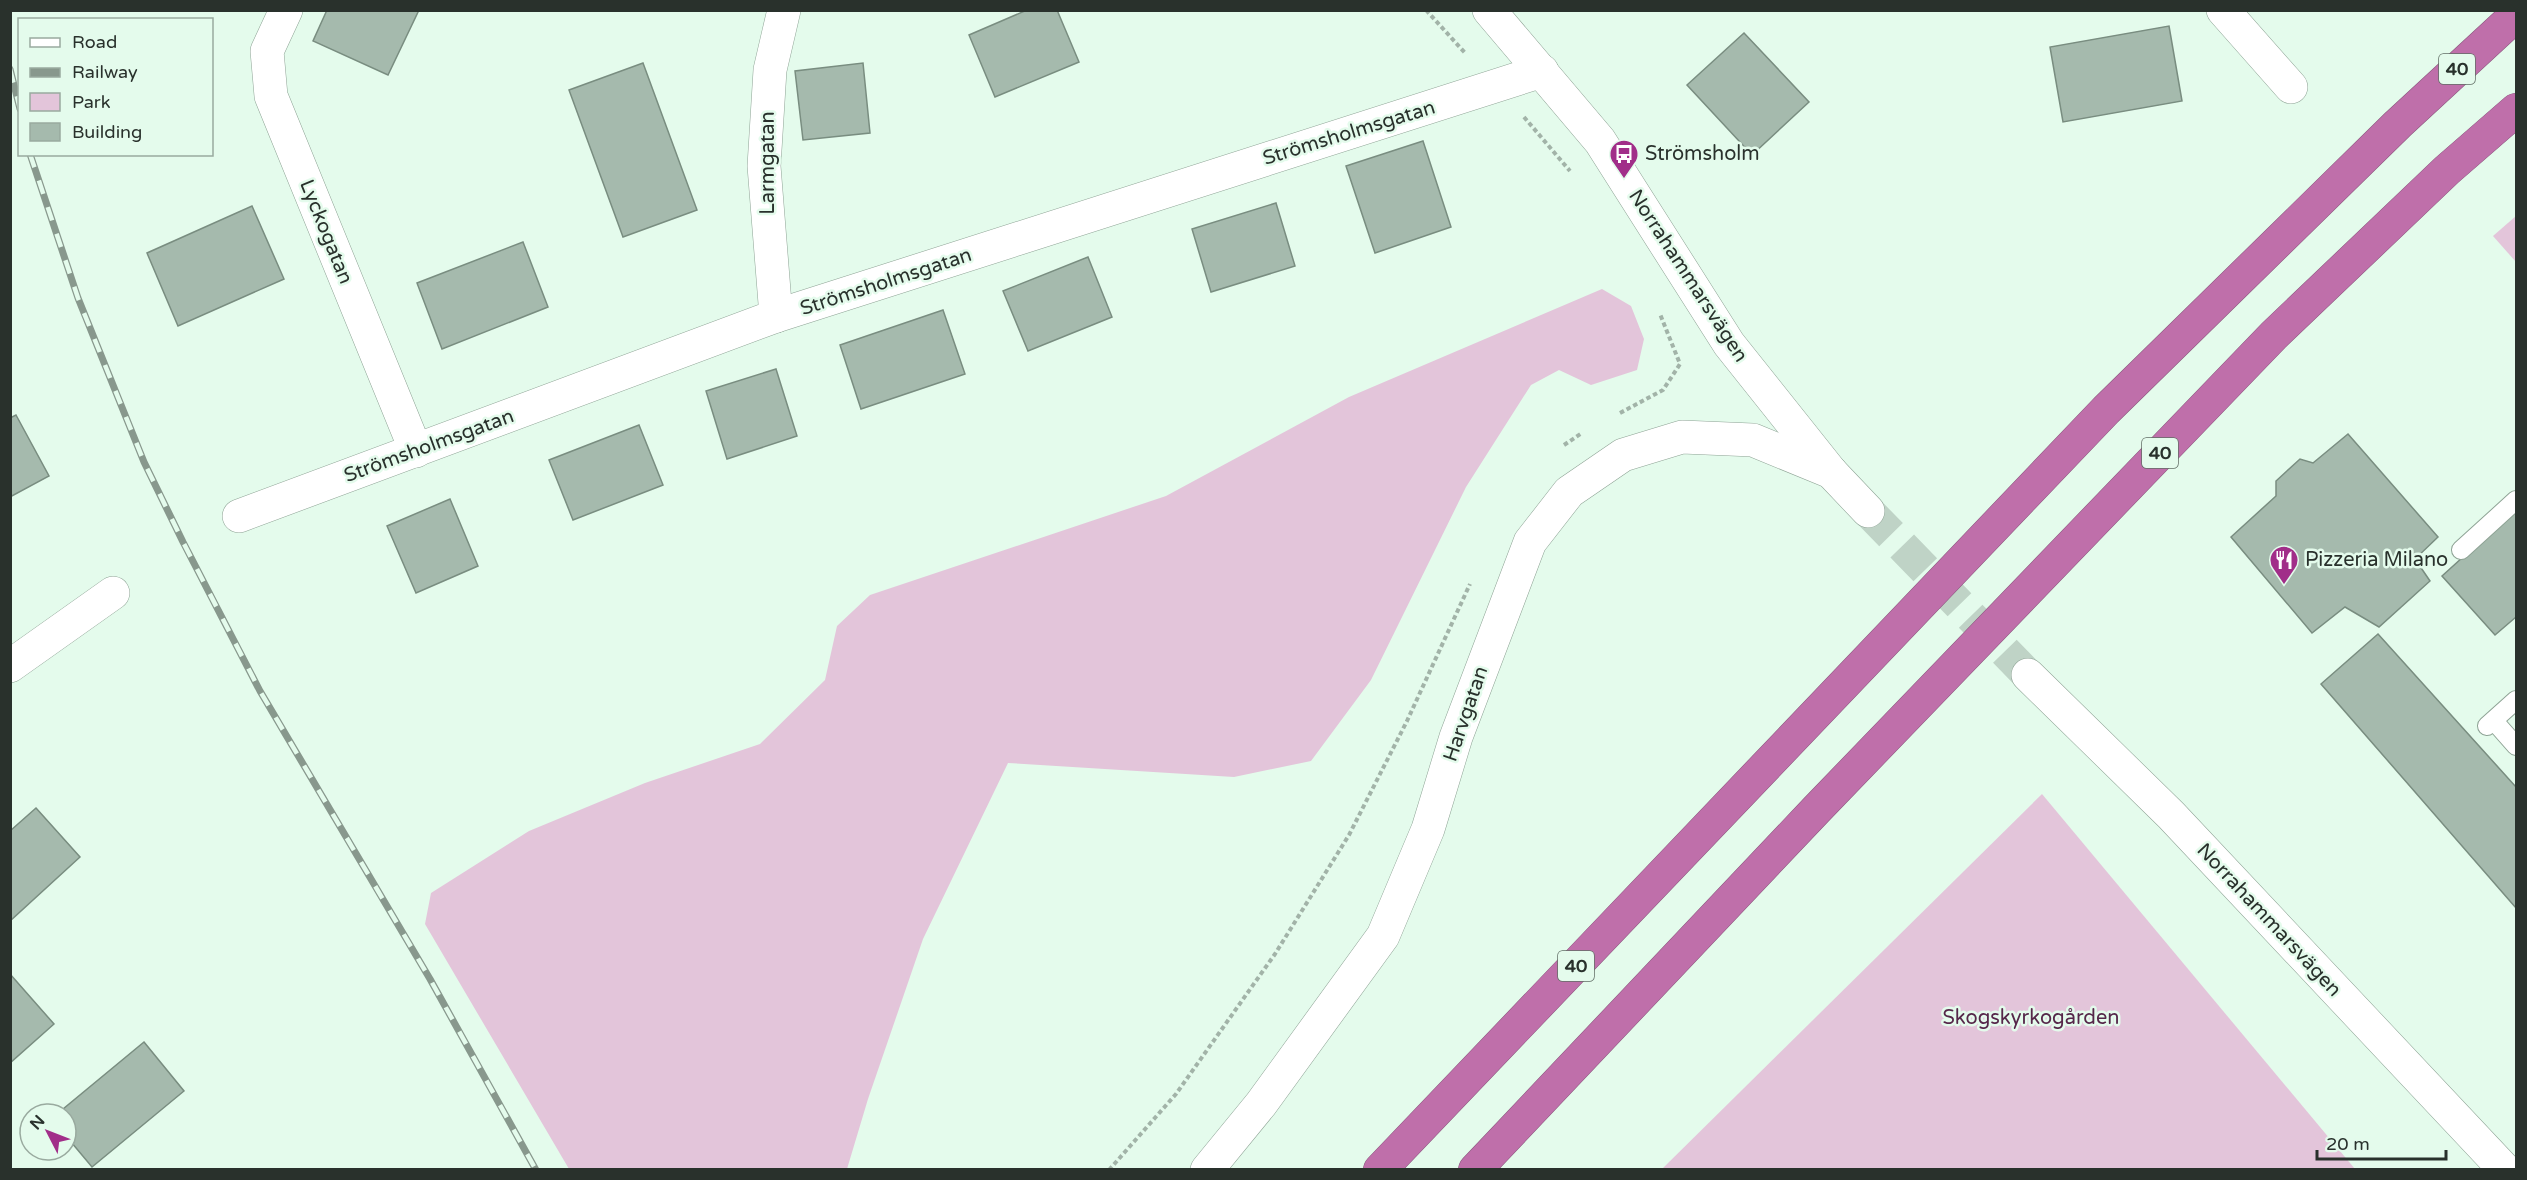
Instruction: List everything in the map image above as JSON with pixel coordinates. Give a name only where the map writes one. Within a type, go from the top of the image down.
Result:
[{"type":"highway","name":"40","points":[[1380,1170],[2106,410],[2398,124],[2517,15]]},
{"type":"highway","name":"40","points":[[1475,1170],[1816,810],[2274,335],[2447,170],[2517,111]]},
{"type":"street","name":"Lyckogatan","points":[[286,10],[267,51],[271,96],[416,452]]},
{"type":"street","name":"Larmgatan","points":[[776,316],[764,166],[770,70],[784,10]]},
{"type":"street","name":"Norrahammarsvägen","points":[[1489,10],[1600,141],[1729,344],[1832,472],[1868,511]]},
{"type":"street","points":[[2236,15],[2291,87]]},
{"type":"street","name":"Strömsholmsgatan","points":[[239,516],[416,452],[776,316],[1103,213],[1310,144],[1498,87],[1542,71]]},
{"type":"street","name":"Harvgatan","points":[[1207,1170],[1261,1104],[1383,936],[1428,829],[1456,737],[1530,542],[1569,492],[1623,455],[1682,437],[1753,440],[1832,472]]},
{"type":"street","points":[[10,666],[113,593]]},
{"type":"street","name":"Norrahammarsvägen","points":[[2028,675],[2171,815],[2505,1170]]},
{"type":"lane","points":[[2461,549],[2517,500]]},
{"type":"lane","points":[[2517,700],[2491,723],[2517,746]]},
{"type":"path","points":[[1426,10],[1498,87],[1571,172]]},
{"type":"path","points":[[1610,418],[1663,390],[1680,364],[1657,308]]},
{"type":"path","points":[[1557,451],[1572,437],[1591,428]]},
{"type":"path","points":[[1108,1170],[1176,1094],[1275,954],[1349,835],[1407,721],[1470,582]]},
{"type":"green space","points":[[2516,216],[2516,262],[2493,236]]},
{"type":"green space","points":[[1602,289],[1631,306],[1644,339],[1637,370],[1591,385],[1559,370],[1531,385],[1466,487],[1371,680],[1311,761],[1234,777],[1008,763],[923,939],[868,1099],[847,1169],[569,1169],[425,924],[431,893],[529,831],[645,783],[760,744],[825,680],[837,626],[870,595],[1166,496],[1349,397]]},
{"type":"green space","name":"Skogskyrkogården","points":[[2042,794],[2355,1169],[1662,1169]]},
{"type":"building","points":[[327,10],[419,10],[388,75],[313,41]]},
{"type":"building","points":[[1027,10],[1057,10],[1079,62],[995,97],[969,35]]},
{"type":"building","points":[[2169,26],[2182,101],[2063,122],[2050,47]]},
{"type":"building","points":[[1744,33],[1809,102],[1752,155],[1687,85]]},
{"type":"building","points":[[643,63],[697,210],[623,237],[569,90]]},
{"type":"building","points":[[863,63],[870,133],[803,140],[795,71]]},
{"type":"building","points":[[1423,141],[1451,227],[1375,253],[1346,166]]},
{"type":"building","points":[[1276,203],[1295,266],[1211,292],[1192,229]]},
{"type":"building","points":[[252,206],[284,279],[178,326],[147,253]]},
{"type":"building","points":[[523,242],[548,307],[442,349],[417,283]]},
{"type":"building","points":[[1088,257],[1112,317],[1028,351],[1003,291]]},
{"type":"building","points":[[943,310],[965,374],[861,409],[840,345]]},
{"type":"building","points":[[776,369],[797,436],[727,459],[706,391]]},
{"type":"building","points":[[16,415],[49,476],[10,497],[10,418]]},
{"type":"building","points":[[639,425],[663,485],[573,520],[549,460]]},
{"type":"building","points":[[2348,434],[2438,537],[2415,559],[2430,581],[2379,627],[2345,607],[2312,633],[2231,537],[2276,496],[2276,481],[2300,459],[2313,463]]},
{"type":"building","points":[[450,499],[478,566],[416,593],[387,526]]},
{"type":"building","points":[[2516,509],[2516,617],[2495,635],[2442,576]]},
{"type":"building","points":[[2378,634],[2516,787],[2516,908],[2321,684]]},
{"type":"building","points":[[36,808],[80,857],[10,921],[10,831]]},
{"type":"building","points":[[10,974],[54,1024],[10,1063]]},
{"type":"building","points":[[144,1042],[184,1091],[92,1167],[78,1150],[78,1102],[72,1102]]},
{"type":"tunnel","points":[[1868,511],[2028,675]]},
{"type":"railway","points":[[10,69],[18,101]]},
{"type":"railway","points":[[31,156],[78,298],[144,462],[183,542],[260,691],[430,979],[536,1170]]},
{"type":"place","name":"Strömsholm","points":[[1624,180]]},
{"type":"place","name":"Pizzeria Milano","points":[[2284,586]]}]
